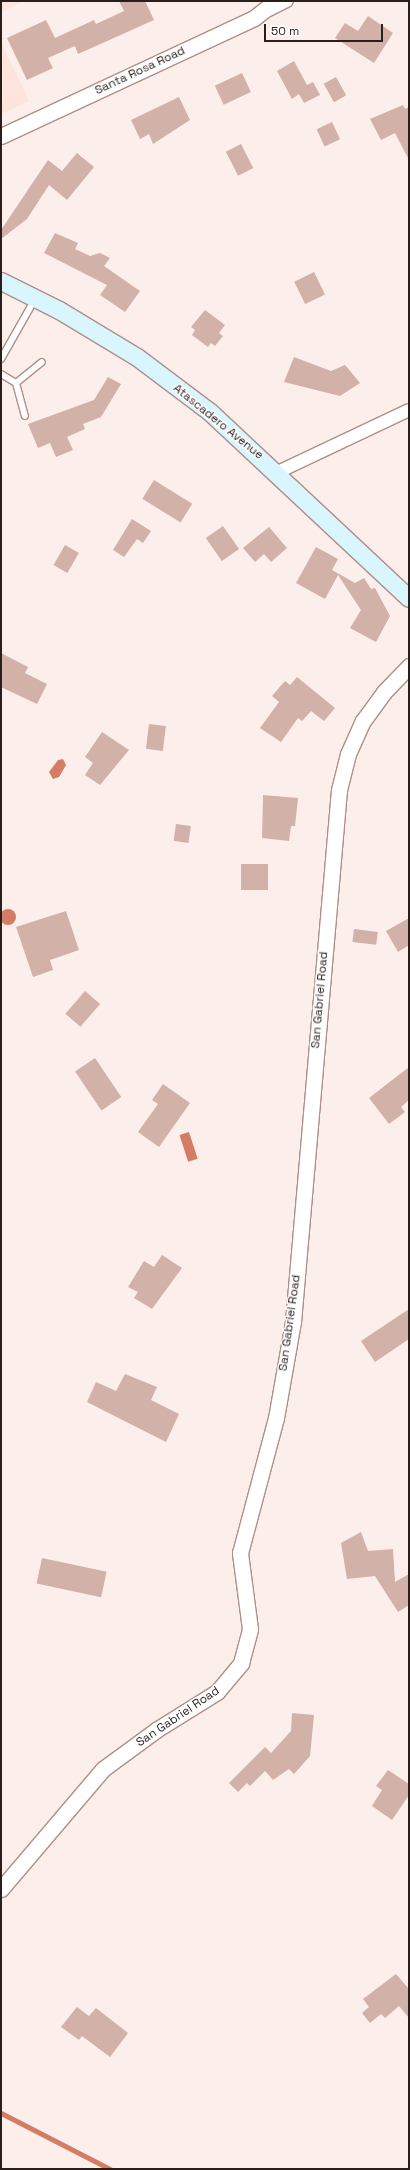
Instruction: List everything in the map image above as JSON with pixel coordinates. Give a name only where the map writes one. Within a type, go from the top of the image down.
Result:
[{"type":"main road","name":"Atascadero Avenue","points":[[1,281],[36,299],[136,358],[210,412],[278,472],[409,598]]},
{"type":"street","name":"Santa Rosa Road","points":[[1,136],[254,18],[276,1]]},
{"type":"street","points":[[254,18],[287,1]]},
{"type":"street","points":[[278,472],[409,410]]},
{"type":"street","name":"San Gabriel Road","points":[[1,1889],[103,1769],[156,1730],[217,1692],[241,1663],[250,1629],[240,1553],[276,1418],[293,1322],[339,790],[348,754],[363,721],[384,692],[409,666]]},
{"type":"lane","points":[[1,358],[36,299]]},
{"type":"lane","points":[[16,383],[42,362]]},
{"type":"lane","points":[[1,374],[16,383],[25,416]]},
{"type":"shaded area","points":[[1,1],[23,1],[1,12]]},
{"type":"shaded area","points":[[1,42],[29,101],[1,114]]},
{"type":"shaded area","points":[[63,759],[66,765],[59,777],[53,779],[49,772],[58,760]]},
{"type":"shaded area","points":[[5,909],[11,909],[16,914],[14,923],[11,925],[5,925],[0,920],[0,914]]},
{"type":"shaded area","points":[[189,1132],[198,1159],[188,1162],[179,1135]]},
{"type":"building","points":[[119,1],[145,1],[154,20],[78,54],[75,46],[48,58],[53,68],[27,80],[7,38],[46,20],[55,38],[94,20],[96,24],[124,11]]},
{"type":"building","points":[[368,16],[393,33],[374,63],[335,38],[345,23],[358,31]]},
{"type":"building","points":[[294,61],[307,85],[313,82],[320,95],[304,103],[299,94],[292,99],[277,71]]},
{"type":"building","points":[[242,73],[251,92],[224,105],[215,86]]},
{"type":"building","points":[[336,77],[346,95],[334,102],[324,84]]},
{"type":"building","points":[[179,97],[190,120],[153,144],[149,134],[140,139],[131,120]]},
{"type":"building","points":[[403,105],[405,109],[409,107],[409,160],[395,133],[381,140],[370,119]]},
{"type":"building","points":[[332,122],[340,139],[325,146],[317,129]]},
{"type":"building","points":[[241,144],[253,168],[238,176],[226,152]]},
{"type":"building","points":[[77,153],[94,167],[67,200],[49,185],[27,219],[1,239],[1,230],[48,160],[62,171]]},
{"type":"building","points":[[55,233],[78,243],[75,249],[90,256],[100,253],[110,258],[104,266],[140,291],[125,312],[100,295],[107,285],[44,253]]},
{"type":"building","points":[[314,272],[325,294],[305,304],[294,282]]},
{"type":"building","points":[[205,310],[225,325],[219,333],[223,336],[215,346],[211,343],[208,347],[192,335],[195,330],[191,327]]},
{"type":"building","points":[[294,357],[331,371],[345,365],[360,383],[340,396],[284,382]]},
{"type":"building","points":[[108,377],[121,384],[101,417],[83,424],[85,429],[67,437],[73,450],[56,457],[50,443],[38,448],[28,424],[94,400]]},
{"type":"building","points":[[154,480],[192,504],[181,523],[142,499]]},
{"type":"building","points":[[132,519],[151,531],[143,543],[137,539],[124,557],[113,550]]},
{"type":"building","points":[[223,526],[239,549],[222,561],[206,538]]},
{"type":"building","points":[[269,527],[287,548],[271,562],[264,554],[255,562],[243,548]]},
{"type":"building","points":[[65,545],[79,553],[67,573],[54,565]]},
{"type":"building","points":[[316,547],[338,559],[332,570],[355,583],[364,578],[371,589],[375,588],[390,616],[376,642],[350,628],[361,610],[338,575],[325,599],[296,583]]},
{"type":"building","points":[[1,653],[28,667],[25,673],[47,684],[37,704],[1,687]]},
{"type":"building","points":[[297,677],[335,708],[324,721],[311,711],[302,721],[298,718],[281,742],[260,728],[279,702],[272,696],[285,681],[290,685]]},
{"type":"building","points":[[149,724],[166,726],[163,751],[146,749]]},
{"type":"building","points":[[102,732],[129,750],[100,785],[85,775],[93,763],[85,757]]},
{"type":"building","points":[[263,795],[298,798],[295,826],[291,826],[289,841],[262,838]]},
{"type":"building","points":[[176,824],[191,826],[188,843],[174,841]]},
{"type":"building","points":[[241,864],[268,864],[268,890],[241,890]]},
{"type":"building","points":[[66,911],[79,950],[50,960],[53,970],[33,977],[16,927]]},
{"type":"building","points":[[409,918],[409,945],[398,952],[386,931]]},
{"type":"building","points":[[354,929],[378,932],[376,945],[352,942]]},
{"type":"building","points":[[85,991],[100,1004],[80,1027],[65,1014]]},
{"type":"building","points":[[95,1058],[121,1097],[101,1110],[75,1071]]},
{"type":"building","points":[[409,1067],[409,1100],[401,1107],[405,1112],[389,1124],[369,1098]]},
{"type":"building","points":[[163,1084],[190,1103],[159,1147],[138,1132],[158,1104],[152,1100]]},
{"type":"building","points":[[162,1255],[182,1268],[152,1309],[134,1298],[138,1292],[128,1287],[144,1261],[154,1267]]},
{"type":"building","points":[[409,1309],[409,1339],[375,1362],[361,1341]]},
{"type":"building","points":[[125,1374],[157,1387],[151,1400],[179,1414],[166,1442],[87,1402],[96,1382],[116,1391]]},
{"type":"building","points":[[361,1532],[368,1551],[393,1549],[395,1582],[409,1574],[409,1605],[398,1612],[375,1576],[347,1579],[341,1543]]},
{"type":"building","points":[[42,1558],[107,1572],[101,1597],[37,1583]]},
{"type":"building","points":[[292,1713],[314,1715],[310,1756],[294,1774],[289,1769],[273,1780],[265,1771],[250,1786],[247,1783],[238,1792],[229,1783],[265,1747],[271,1753],[291,1731]]},
{"type":"building","points":[[388,1770],[409,1784],[409,1795],[392,1820],[372,1806],[382,1790],[376,1786]]},
{"type":"building","points":[[396,1974],[409,1989],[409,2018],[399,2006],[385,2018],[381,2014],[370,2023],[362,2013],[369,2007],[363,1999]]},
{"type":"building","points":[[77,2007],[89,2016],[96,2008],[128,2033],[110,2057],[82,2036],[79,2040],[61,2027]]},
{"type":"waterway","points":[[1,2113],[110,2169]]}]
